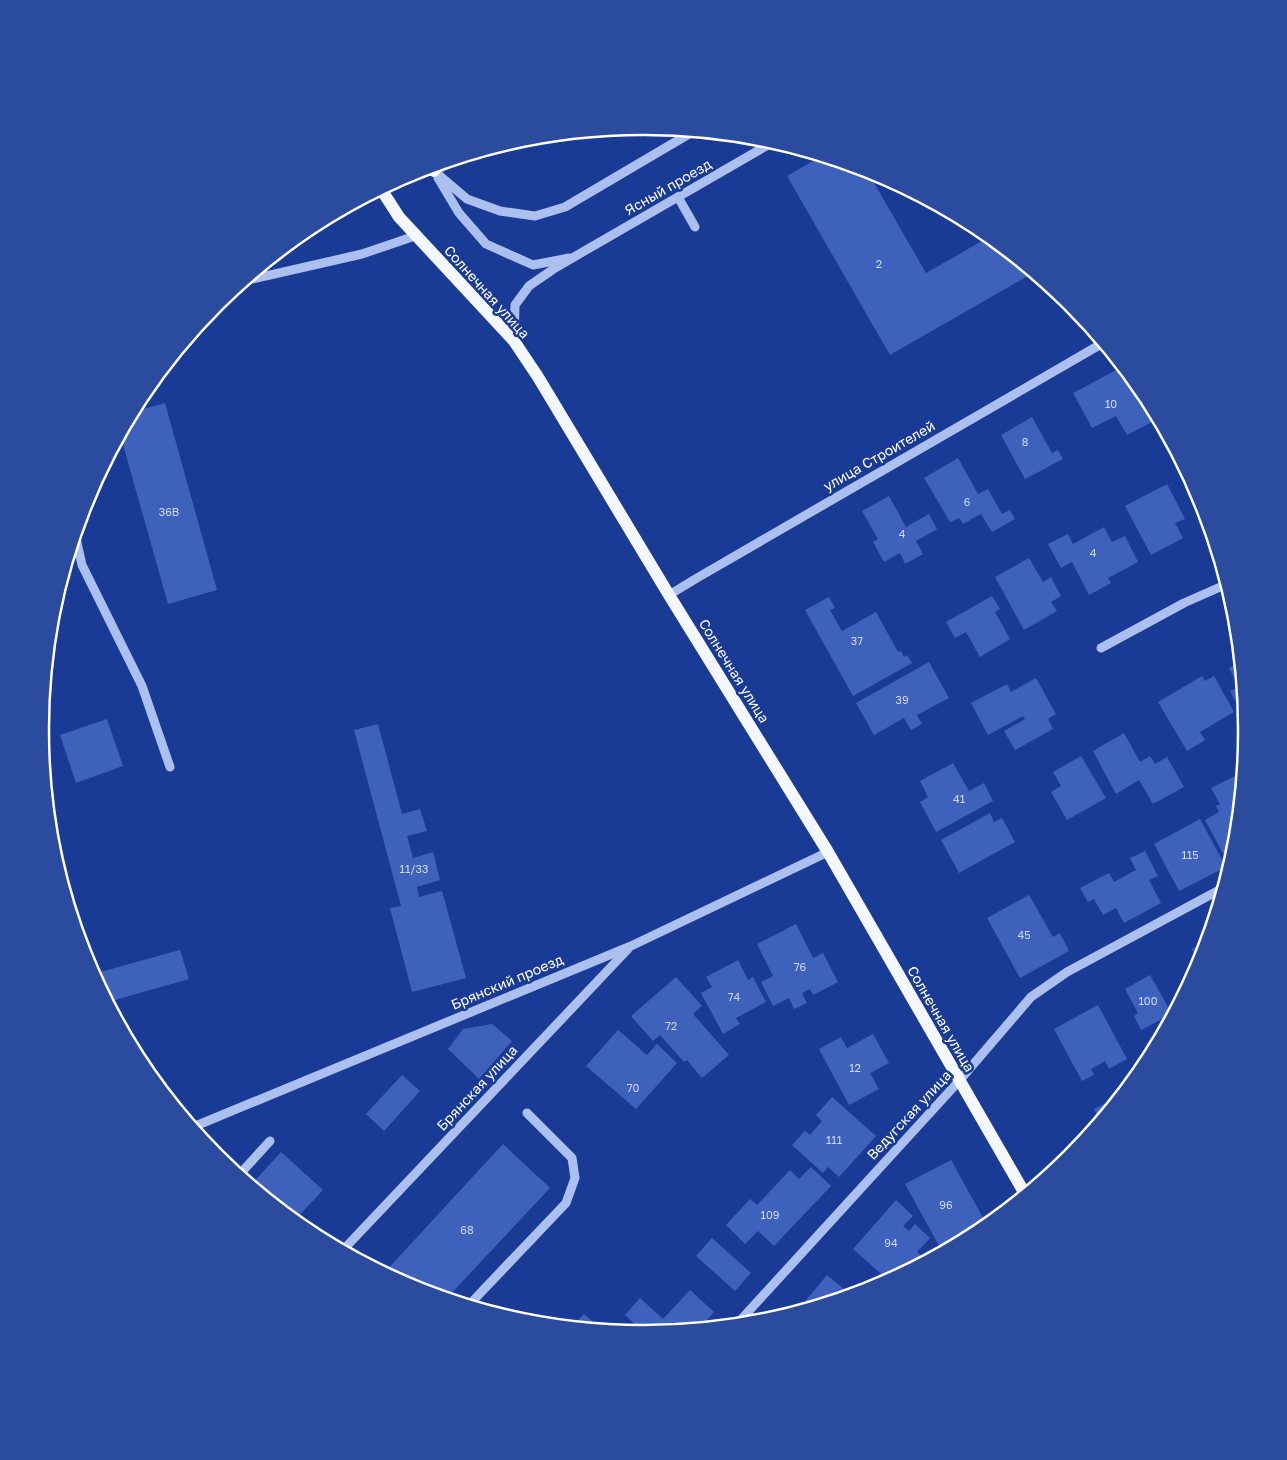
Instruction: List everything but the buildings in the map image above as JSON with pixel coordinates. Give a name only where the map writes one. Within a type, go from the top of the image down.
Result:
[{"type":"main road","name":"Солнечная улица","points":[[385,195],[399,217],[415,236],[514,341],[538,377],[669,596],[828,852],[1022,1189]]},
{"type":"street","points":[[437,173],[467,199],[500,211],[535,216],[565,207],[685,137]]},
{"type":"street","name":"Ясный проезд","points":[[514,341],[515,305],[529,286],[555,268],[763,148]]},
{"type":"street","name":"Ясный проезд","points":[[435,174],[458,213],[486,244],[533,265],[576,256]]},
{"type":"street","points":[[678,197],[695,227]]},
{"type":"street","points":[[257,278],[362,254],[415,236]]},
{"type":"street","name":"улица Строителей","points":[[669,596],[696,578],[1097,346]]},
{"type":"street","points":[[78,546],[82,565],[142,686],[170,767]]},
{"type":"street","points":[[1101,648],[1184,603],[1221,587]]},
{"type":"street","name":"Брянский проезд","points":[[198,1124],[631,946],[828,852]]},
{"type":"street","name":"Ведугская улица","points":[[745,1316],[960,1081],[1030,997],[1067,972],[1216,892]]},
{"type":"street","name":"Брянская улица","points":[[347,1246],[631,946]]},
{"type":"street","points":[[474,1299],[566,1203],[575,1178],[572,1158],[527,1113]]},
{"type":"street","points":[[244,1170],[270,1141]]}]
